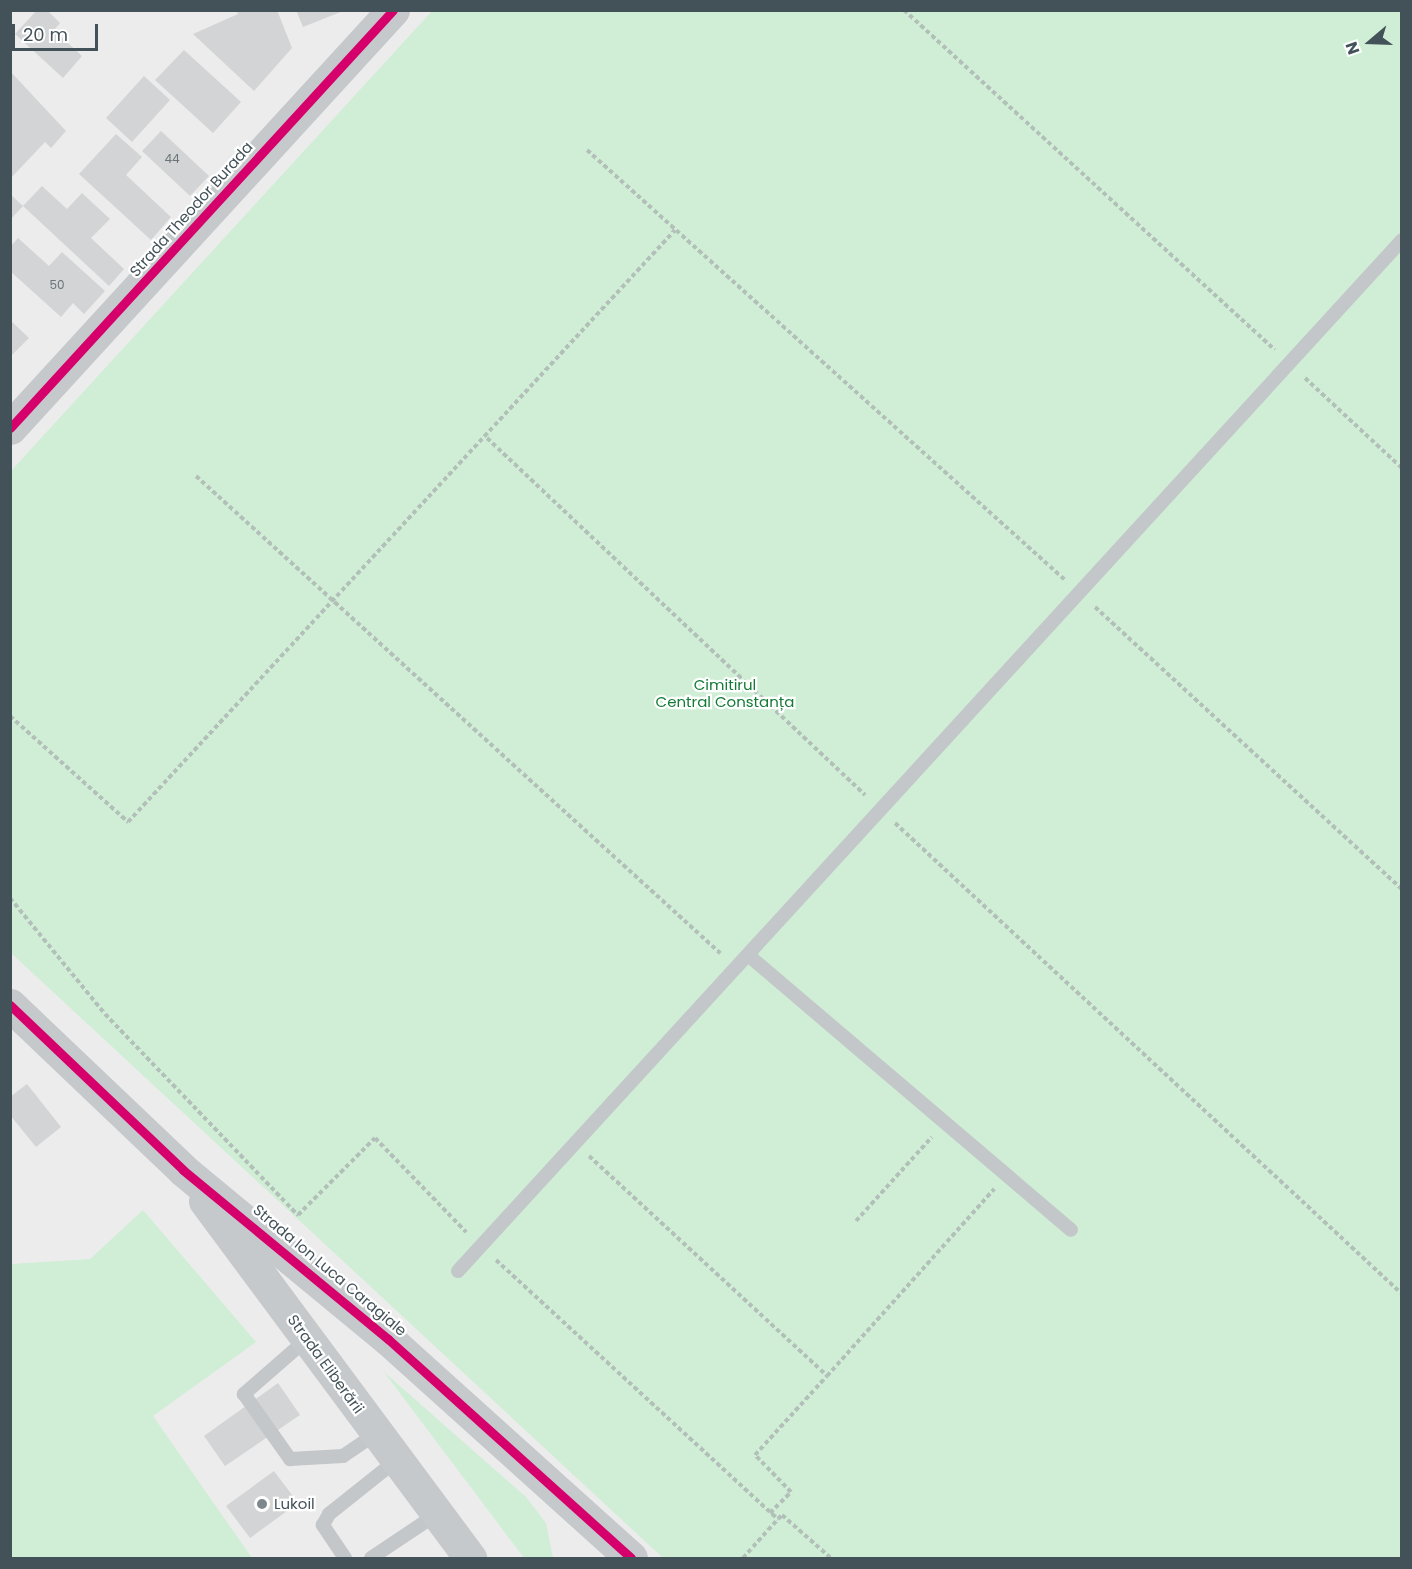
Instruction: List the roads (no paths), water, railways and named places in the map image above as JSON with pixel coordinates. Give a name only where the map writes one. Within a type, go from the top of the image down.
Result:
[{"type":"street","name":"Strada Theodor Burada","points":[[10,428],[393,10]]},
{"type":"street","name":"Strada Ion Luca Caragiale","points":[[10,1005],[183,1170],[388,1339],[610,1552]]},
{"type":"street","points":[[10,1033],[64,1055]]},
{"type":"street","name":"Strada Eliberării","points":[[183,1170],[470,1558]]},
{"type":"lane","points":[[458,1271],[1401,240]]},
{"type":"lane","points":[[748,955],[1071,1230]]},
{"type":"lane","points":[[308,1339],[244,1394],[290,1459],[343,1456],[377,1432]]},
{"type":"lane","points":[[345,1558],[323,1525],[329,1514],[397,1460]]},
{"type":"lane","points":[[371,1558],[437,1514]]},
{"type":"place","name":"Lukoil","points":[[262,1504]]},
{"type":"park label","name":"Cimitirul Central Constanța","points":[[725,692]]}]
